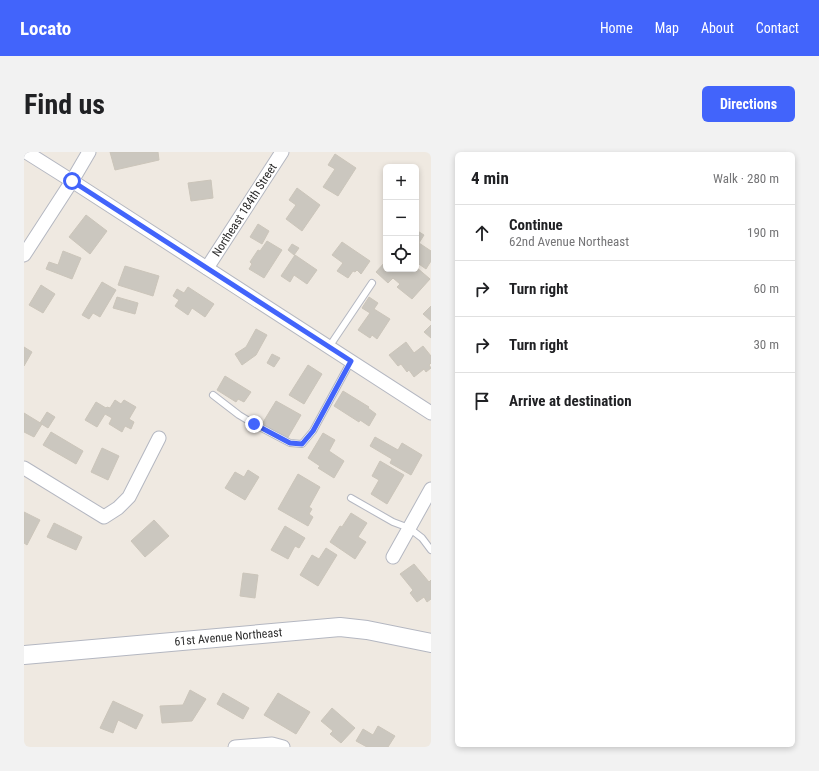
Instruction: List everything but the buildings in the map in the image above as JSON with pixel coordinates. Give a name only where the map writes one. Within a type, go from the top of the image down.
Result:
[{"type":"main road","name":"61st Avenue Northeast","points":[[24,655],[340,628],[368,630],[431,643]]},
{"type":"street","points":[[26,152],[431,413]]},
{"type":"street","points":[[24,255],[89,152]]},
{"type":"street","name":"Northeast 184th Street","points":[[207,268],[282,152]]},
{"type":"street","points":[[24,468],[104,517],[118,508],[129,497],[159,438]]},
{"type":"street","points":[[393,557],[431,489]]},
{"type":"street","points":[[235,747],[272,744],[283,747]]},
{"type":"lane","points":[[329,347],[372,283]]},
{"type":"lane","points":[[213,395],[239,415],[254,424],[290,443],[302,444],[313,431],[351,361]]},
{"type":"lane","points":[[351,498],[393,522],[409,528],[422,538],[431,550]]},
{"type":"route","points":[[72,181],[351,361],[313,431],[302,444],[290,443],[254,424]]}]
